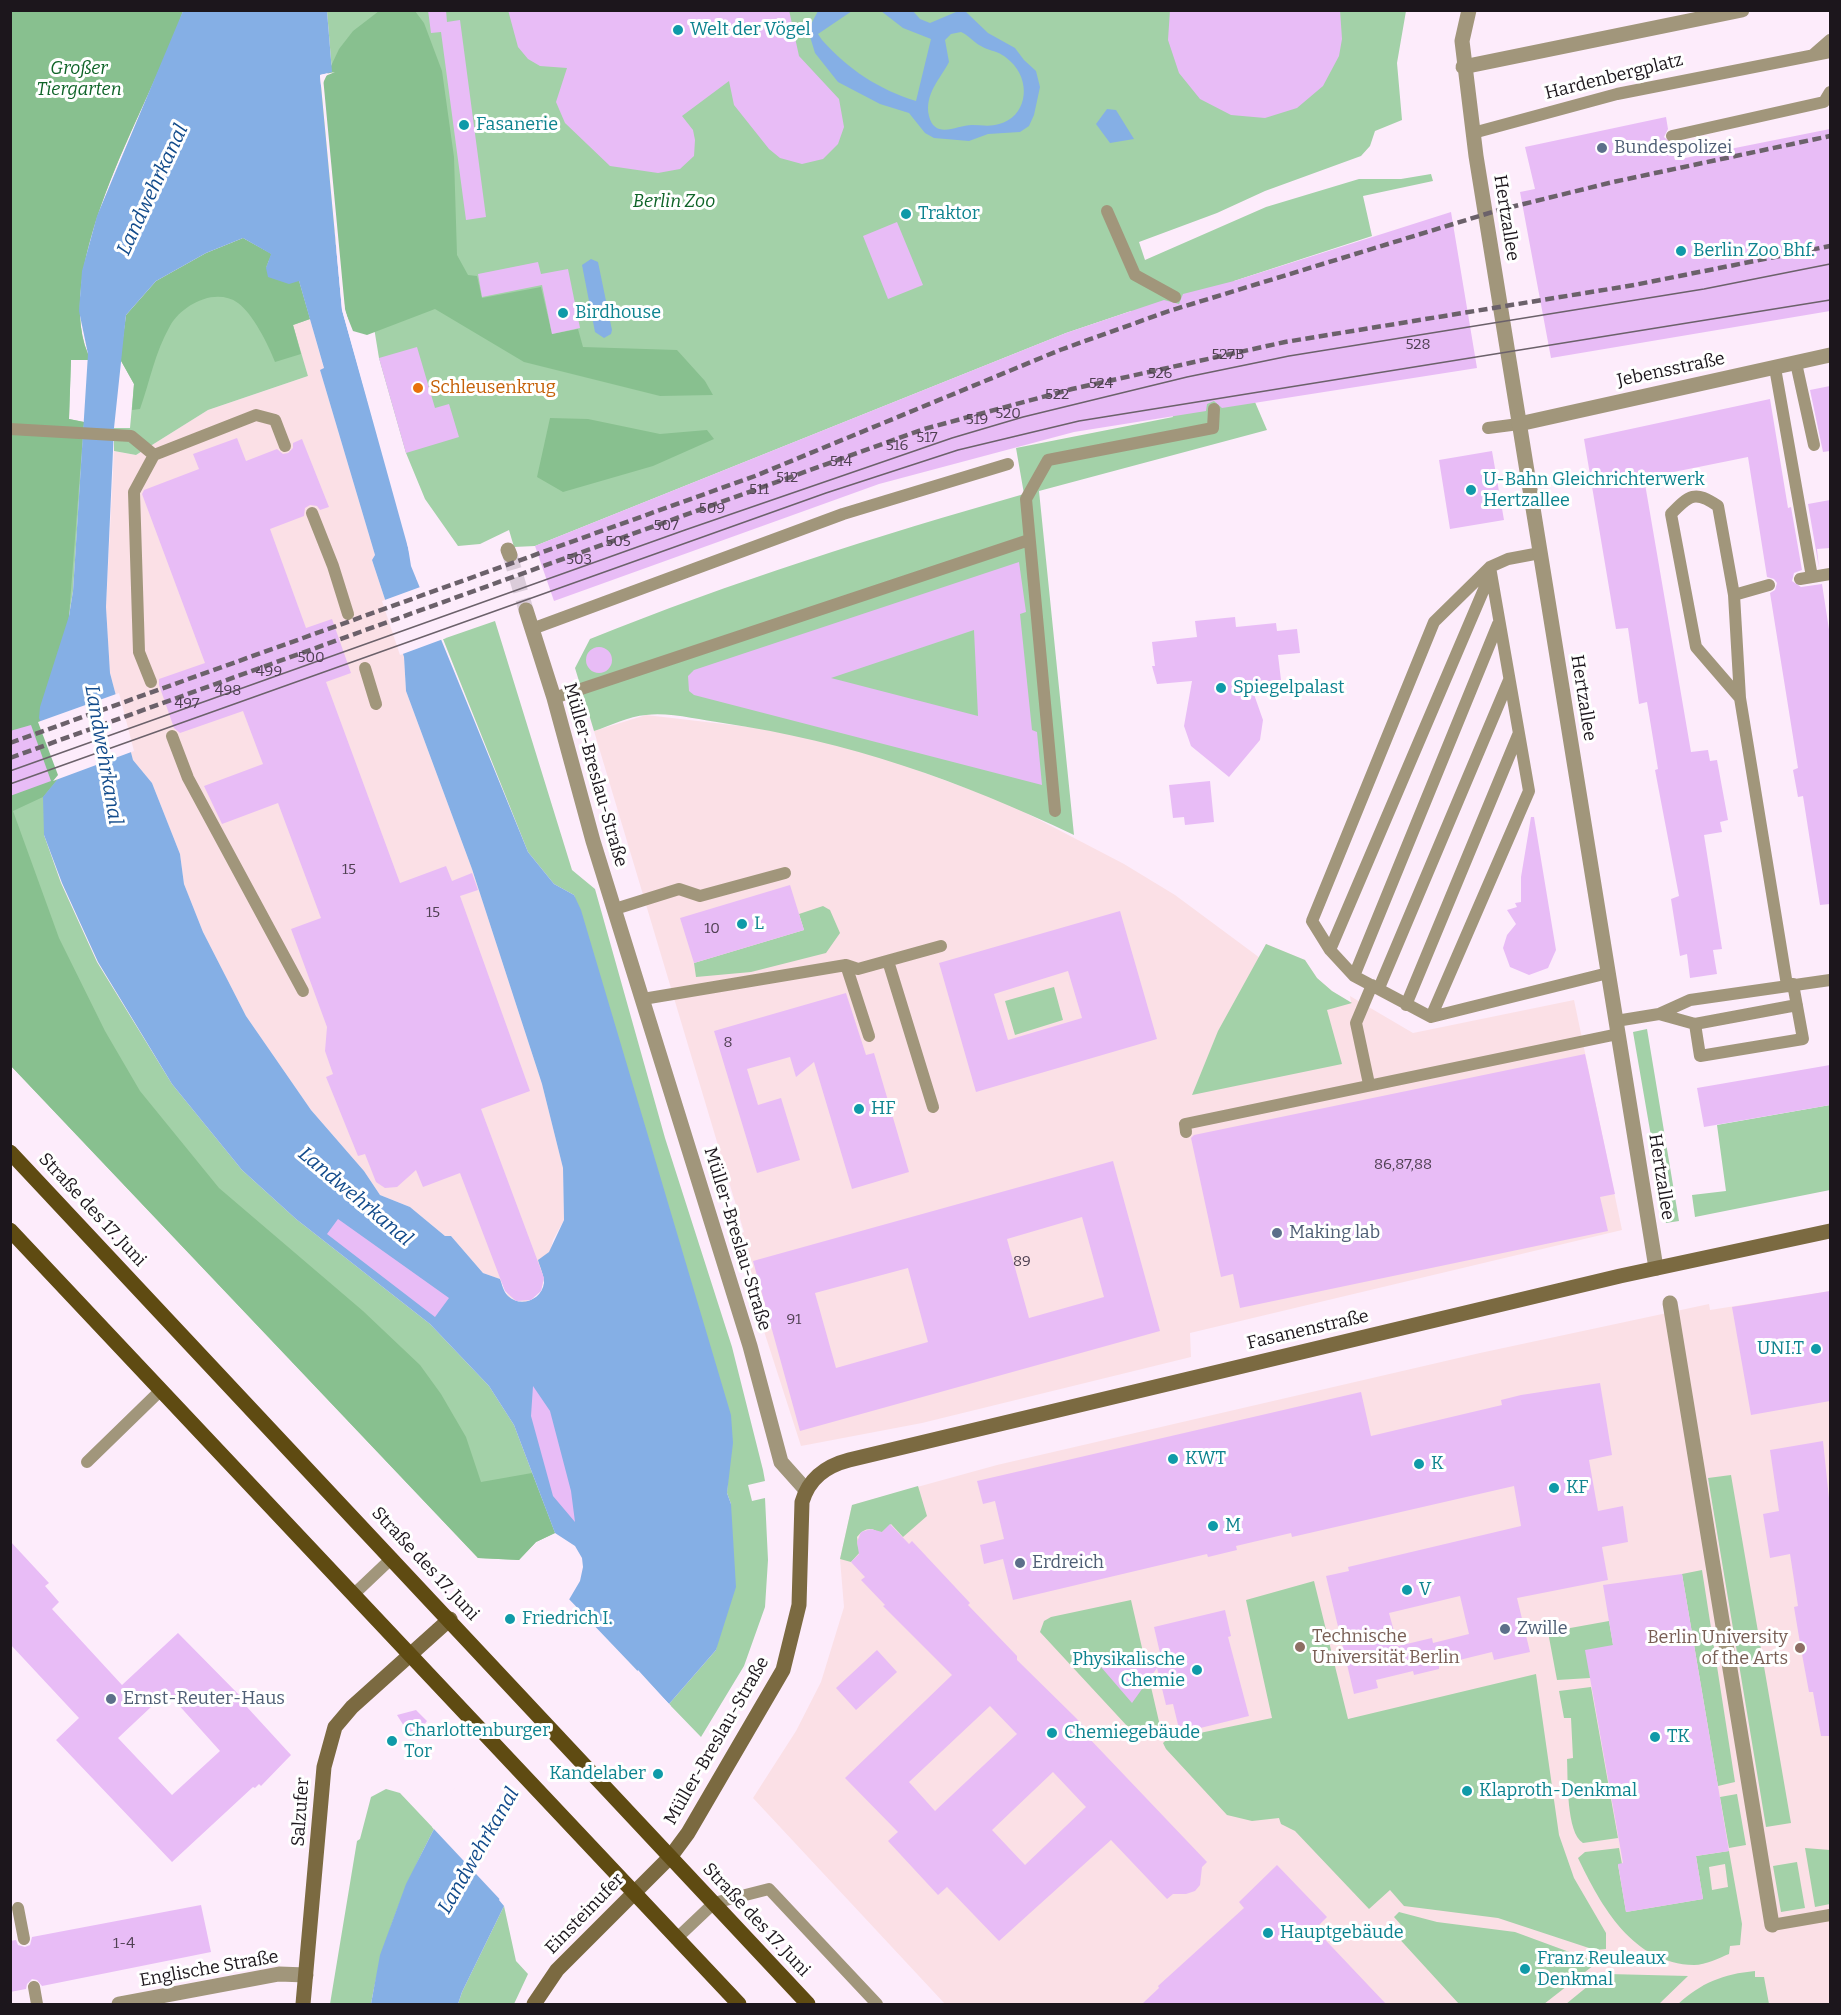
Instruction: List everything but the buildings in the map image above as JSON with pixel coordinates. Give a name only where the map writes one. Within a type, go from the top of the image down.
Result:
[{"type":"main road","name":"Straße des 17. Juni","points":[[10,1152],[393,1558],[808,2004]]},
{"type":"main road","points":[[10,1230],[739,2004]]},
{"type":"street","points":[[1469,10],[1462,41],[1463,67],[1473,133]]},
{"type":"street","name":"Hardenbergplatz","points":[[1463,67],[1742,10]]},
{"type":"street","name":"Hertzallee","points":[[1473,133],[1656,1268]]},
{"type":"street","name":"Jebensstraße","points":[[1519,424],[1830,355]]},
{"type":"street","name":"Müller-Breslau-Straße","points":[[526,610],[615,909],[750,1346],[781,1462],[806,1490],[800,1518],[799,1605],[783,1670],[688,1833],[671,1856]]},
{"type":"street","name":"Fasanenstraße","points":[[806,1490],[818,1475],[839,1462],[1656,1268],[1830,1231]]},
{"type":"street","points":[[1670,1302],[1772,1925]]},
{"type":"street","name":"Salzufer","points":[[303,2004],[324,1767],[335,1727],[352,1707],[450,1619]]},
{"type":"street","name":"Einsteinufer","points":[[534,2004],[557,1970],[671,1856]]},
{"type":"street","name":"Englische Straße","points":[[119,2004],[279,1974],[306,1975]]},
{"type":"lane","points":[[1813,55],[1830,40]]},
{"type":"lane","name":"Hardenbergplatz","points":[[1473,133],[1617,94],[1830,52]]},
{"type":"lane","points":[[1671,135],[1824,102],[1830,92]]},
{"type":"lane","points":[[1107,210],[1135,275],[1175,297]]},
{"type":"lane","points":[[1796,363],[1814,445]]},
{"type":"lane","points":[[1775,368],[1806,578],[1830,574]]},
{"type":"lane","points":[[1054,811],[1026,499],[1048,460],[1213,428],[1214,409]]},
{"type":"lane","points":[[151,682],[139,652],[134,492],[154,455],[256,414],[275,420],[285,446]]},
{"type":"lane","points":[[1488,428],[1519,424]]},
{"type":"lane","points":[[10,429],[114,437],[131,436],[154,455]]},
{"type":"lane","points":[[532,629],[843,514],[1008,464]]},
{"type":"lane","points":[[1695,1024],[1700,1056],[1803,1039],[1797,1005],[1790,985],[1740,698],[1734,595],[1718,506],[1706,497],[1695,495],[1684,500],[1671,514],[1696,647],[1740,698]]},
{"type":"lane","points":[[312,513],[333,566],[348,614]]},
{"type":"lane","points":[[554,698],[1029,540]]},
{"type":"lane","points":[[1540,553],[1508,559],[1491,570],[1434,622],[1312,921],[1329,950],[1354,976],[1431,1017],[1608,974]]},
{"type":"lane","points":[[1431,1017],[1529,791],[1498,623],[1491,570]]},
{"type":"lane","points":[[1329,950],[1491,570]]},
{"type":"lane","points":[[1734,595],[1769,585]]},
{"type":"lane","points":[[1354,976],[1498,623]]},
{"type":"lane","points":[[365,668],[376,704]]},
{"type":"lane","points":[[1369,1084],[1356,1023],[1376,986],[1509,679]]},
{"type":"lane","points":[[1406,1005],[1519,734]]},
{"type":"lane","points":[[172,736],[188,778],[303,991]]},
{"type":"lane","points":[[615,909],[680,889],[700,896],[785,873]]},
{"type":"lane","points":[[643,999],[846,965],[858,969],[941,946]]},
{"type":"lane","points":[[888,961],[933,1107]]},
{"type":"lane","points":[[846,965],[869,1036]]},
{"type":"lane","points":[[1186,1132],[1185,1124],[1617,1028],[1659,1014],[1690,1000],[1830,980]]},
{"type":"lane","points":[[1659,1014],[1695,1024],[1797,1005]]},
{"type":"lane","points":[[87,1462],[161,1390]]},
{"type":"lane","points":[[353,1595],[393,1558]]},
{"type":"lane","points":[[676,1939],[714,1903],[769,1889],[878,2004]]},
{"type":"lane","points":[[18,1908],[24,1938]]},
{"type":"lane","points":[[1772,1925],[1830,1915]]},
{"type":"lane","points":[[34,1987],[38,2004]]},
{"type":"shaded area","points":[[310,319],[324,369],[320,370],[375,555],[372,560],[404,657],[406,691],[472,869],[542,1084],[563,1168],[564,1220],[553,1240],[541,1291],[526,1302],[516,1301],[508,1296],[500,1279],[483,1273],[451,1236],[445,1236],[410,1207],[380,1195],[364,1171],[311,1110],[246,1016],[203,932],[184,884],[180,854],[152,783],[133,760],[110,673],[106,607],[114,451],[136,455],[208,410],[308,376],[292,325]]},
{"type":"shaded area","points":[[646,715],[758,728],[823,741],[895,762],[1007,803],[1124,864],[1175,895],[1260,958],[1266,944],[1305,960],[1317,978],[1332,991],[1351,1003],[1350,996],[1413,1033],[1574,1000],[1622,1230],[1190,1333],[1191,1357],[922,1423],[801,1446],[733,1235],[744,1232],[594,731]]},
{"type":"shaded area","name":"Technische Universität Berlin","points":[[1830,1291],[1830,2004],[945,2004],[753,1798],[796,1731],[821,1682],[844,1607],[840,1559],[852,1505],[997,1465],[1480,1353],[1709,1304],[1710,1310]]},
{"type":"green space","name":"Großer Tiergarten","points":[[11,11],[183,11],[110,182],[94,228],[83,274],[80,316],[88,360],[71,360],[69,419],[84,422],[73,591],[69,615],[40,707],[61,775],[44,835],[61,883],[97,962],[172,1084],[242,1170],[296,1219],[430,1324],[489,1386],[514,1425],[555,1533],[536,1542],[519,1560],[478,1558],[11,1066]]},
{"type":"green space","name":"Großer Tiergarten","points":[[11,11],[183,11],[110,182],[94,228],[83,274],[80,316],[88,360],[71,360],[69,419],[84,422],[69,616],[61,775],[43,797],[13,811],[59,938],[105,1031],[140,1091],[219,1188],[363,1311],[420,1365],[441,1394],[466,1437],[481,1482],[532,1473],[555,1533],[536,1542],[519,1560],[478,1558],[11,1066]]},
{"type":"green space","name":"Berlin Zoo","points":[[327,11],[1406,11],[1397,63],[1402,120],[1375,131],[1370,146],[1361,156],[1265,191],[1217,213],[1139,242],[1145,260],[1266,207],[1359,179],[1401,179],[1431,174],[1433,181],[1363,196],[1372,236],[1234,281],[1255,402],[1267,430],[1039,491],[1074,835],[1032,815],[946,781],[859,752],[814,740],[665,715],[633,717],[594,731],[575,668],[590,639],[643,618],[805,561],[1024,494],[1016,448],[1173,417],[1131,311],[1066,333],[535,546],[514,547],[509,530],[480,544],[458,546],[425,499],[406,453],[379,358],[332,72]]},
{"type":"green space","points":[[379,11],[415,11],[424,23],[442,71],[454,157],[457,255],[468,275],[477,276],[482,298],[541,287],[552,334],[578,329],[583,347],[677,350],[705,381],[713,395],[660,396],[524,362],[435,309],[367,335],[353,331],[345,311],[316,98],[339,49],[353,31]]},
{"type":"green space","points":[[243,238],[288,284],[299,281],[310,319],[293,325],[308,376],[208,410],[136,455],[114,451],[114,428],[130,428],[134,384],[120,359]]},
{"type":"green space","points":[[243,238],[272,254],[266,267],[299,281],[310,319],[293,325],[301,354],[275,362],[254,322],[238,303],[219,297],[200,301],[182,311],[170,326],[157,356],[140,409],[132,410],[134,384],[120,359],[126,315],[156,281],[206,253]]},
{"type":"green space","points":[[550,418],[588,419],[660,434],[707,430],[714,439],[653,466],[563,492],[537,477]]},
{"type":"green space","points":[[495,621],[572,870],[595,889],[665,1138],[732,1347],[763,1470],[765,1481],[748,1485],[752,1501],[765,1498],[768,1560],[765,1607],[744,1666],[701,1737],[669,1704],[716,1650],[731,1504],[727,1493],[728,1477],[574,895],[554,884],[528,852],[443,639]]},
{"type":"green space","points":[[823,906],[830,910],[840,933],[826,953],[751,972],[696,977],[694,963],[804,930],[799,914]]},
{"type":"green space","points":[[1266,944],[1305,960],[1317,978],[1332,991],[1352,1003],[1327,1010],[1342,1064],[1192,1095],[1218,1031]]},
{"type":"green space","points":[[1054,987],[1063,1020],[1015,1035],[1005,1001]]},
{"type":"green space","points":[[1647,1029],[1679,1221],[1666,1223],[1633,1032]]},
{"type":"green space","points":[[1830,1105],[1830,1190],[1695,1217],[1692,1195],[1726,1191],[1717,1125]]},
{"type":"green space","points":[[1731,1475],[1791,1823],[1766,1827],[1708,1478]]},
{"type":"green space","points":[[918,1486],[927,1516],[903,1537],[891,1524],[880,1534],[871,1529],[865,1530],[857,1537],[861,1551],[851,1562],[840,1559],[852,1505]]},
{"type":"green space","points":[[1702,1570],[1735,1782],[1718,1786],[1682,1574]]},
{"type":"green space","points":[[1314,1581],[1348,1719],[1536,1674],[1559,1835],[1574,1878],[1606,1933],[1606,1949],[1595,1950],[1498,1918],[1404,1906],[1390,1890],[1369,1909],[1295,1831],[1281,1824],[1279,1818],[1252,1821],[1227,1815],[1166,1749],[1163,1743],[1166,1740],[1272,1718],[1246,1600]]},
{"type":"green space","points":[[1131,1600],[1160,1726],[1135,1731],[1128,1727],[1040,1632],[1044,1621],[1051,1617]]},
{"type":"green space","points":[[1609,1621],[1613,1645],[1590,1678],[1557,1680],[1548,1632]]},
{"type":"green space","points":[[1591,1687],[1618,1838],[1583,1843],[1577,1837],[1571,1817],[1567,1759],[1573,1758],[1571,1718],[1564,1718],[1559,1691]]},
{"type":"green space","points":[[386,1789],[400,1793],[434,1829],[395,1914],[371,2004],[330,2004],[357,1841],[360,1839],[371,1797]]},
{"type":"green space","points":[[1737,1794],[1746,1845],[1729,1848],[1720,1797]]},
{"type":"green space","points":[[1619,1848],[1622,1864],[1618,1865],[1626,1912],[1703,1899],[1696,1856],[1729,1851],[1742,1924],[1740,1945],[1730,1946],[1729,1954],[1699,1965],[1672,1962],[1653,1955],[1622,1929],[1597,1895],[1578,1858],[1585,1852]],"holes":[[[1725,1864],[1728,1887],[1712,1890],[1709,1867]]]},
{"type":"green space","points":[[1805,1848],[1830,1850],[1830,1904],[1815,1907]]},
{"type":"green space","points":[[1797,1862],[1805,1908],[1781,1912],[1773,1866]]},
{"type":"green space","points":[[504,1906],[516,1961],[528,1974],[514,2004],[458,2004],[462,1992]]},
{"type":"green space","points":[[1399,1912],[1437,1922],[1515,1932],[1591,1960],[1594,1965],[1544,2004],[1459,2004],[1394,1933],[1402,1926],[1394,1917]]},
{"type":"green space","points":[[1755,1971],[1755,1977],[1764,1977],[1769,2004],[1678,2004],[1695,1990],[1713,1981],[1733,1974]]},
{"type":"green space","points":[[1608,1974],[1688,1976],[1659,2004],[1566,2004],[1599,1977]]},
{"type":"water","name":"Landwehrkanal","points":[[183,11],[327,11],[332,72],[320,75],[342,310],[406,535],[411,566],[528,852],[554,884],[574,895],[581,910],[731,1415],[733,1443],[727,1493],[731,1504],[736,1587],[716,1650],[669,1704],[638,1670],[499,1900],[504,1906],[458,2004],[371,2004],[380,1955],[406,1884],[434,1829],[580,1581],[582,1558],[575,1546],[555,1533],[514,1425],[489,1386],[430,1324],[296,1219],[242,1170],[172,1084],[98,962],[62,883],[44,835],[43,797],[61,775],[39,718],[40,707],[69,616],[73,591],[88,354],[79,311],[82,271],[97,216]],"holes":[[[243,238],[271,254],[266,268],[268,277],[289,284],[299,281],[324,368],[320,370],[375,555],[372,560],[404,657],[406,691],[472,869],[542,1084],[563,1168],[564,1220],[549,1252],[538,1260],[543,1274],[542,1289],[535,1298],[524,1302],[513,1300],[508,1296],[500,1279],[483,1273],[451,1236],[445,1236],[410,1207],[380,1195],[364,1171],[311,1110],[246,1016],[203,932],[184,884],[180,854],[152,783],[133,760],[110,673],[106,607],[114,428],[126,315],[156,281],[206,253]]]},
{"type":"water","points":[[818,11],[852,11],[818,34],[822,40],[865,77],[889,91],[916,101],[931,39],[903,28],[881,11],[913,11],[920,19],[930,23],[956,12],[965,11],[988,33],[1015,48],[1036,71],[1040,87],[1034,115],[1029,126],[1020,132],[988,134],[969,141],[934,138],[925,133],[909,113],[880,104],[838,82],[815,53],[808,30]],"holes":[[[964,33],[984,48],[1004,56],[1014,65],[1023,82],[1023,99],[1015,115],[999,124],[972,125],[947,130],[936,128],[929,116],[928,108],[931,93],[949,62],[945,40],[951,34]]]},
{"type":"water","points":[[1107,109],[1116,110],[1134,139],[1110,143],[1096,124]]},
{"type":"water","points":[[591,259],[598,262],[612,330],[611,334],[604,338],[595,332],[582,265]]},
{"type":"pier","points":[[335,72],[323,77],[345,309],[409,534],[410,548],[420,579],[417,580],[342,310],[320,75]]},
{"type":"pier","points":[[423,586],[446,638],[400,655],[382,601]]},
{"type":"pier","points":[[119,693],[134,751],[53,781],[58,775],[38,722]]},
{"type":"pier","points":[[567,1597],[671,1706],[667,1706],[639,1674],[503,1900],[507,1907],[432,1827]]},
{"type":"tunnel","points":[[510,555],[526,610]]},
{"type":"tram line","points":[[10,771],[685,530],[952,438],[1023,417],[1187,377],[1289,356],[1704,289],[1830,264]]},
{"type":"tram line","points":[[10,784],[826,493],[958,450],[1079,421],[1830,300]]},
{"type":"railway","points":[[10,743],[755,476],[1060,350],[1169,311],[1499,210],[1613,182],[1830,136]]},
{"type":"railway","points":[[10,758],[924,429],[1072,389],[1285,342],[1634,285],[1830,246]]},
{"type":"place","name":"Welt der Vögel","points":[[678,30]]},
{"type":"place","name":"Fasanerie","points":[[464,125]]},
{"type":"place","name":"Bundespolizei","points":[[1602,148]]},
{"type":"place","name":"Traktor","points":[[906,214]]},
{"type":"place","name":"Berlin Zoo Bhf.","points":[[1681,251]]},
{"type":"place","name":"Birdhouse","points":[[563,313]]},
{"type":"place","name":"Schleusenkrug","points":[[418,388]]},
{"type":"place","name":"U-Bahn Gleichrichterwerk Hertzallee","points":[[1471,490]]},
{"type":"place","name":"Spiegelpalast","points":[[1221,688]]},
{"type":"place","name":"L","points":[[742,924]]},
{"type":"place","name":"HF","points":[[859,1109]]},
{"type":"place","name":"Making lab","points":[[1277,1233]]},
{"type":"place","name":"UNI.T","points":[[1816,1349]]},
{"type":"place","name":"KWT","points":[[1173,1459]]},
{"type":"place","name":"K","points":[[1419,1464]]},
{"type":"place","name":"KF","points":[[1554,1488]]},
{"type":"place","name":"M","points":[[1213,1526]]},
{"type":"place","name":"Erdreich","points":[[1020,1563]]},
{"type":"place","name":"V","points":[[1407,1590]]},
{"type":"place","name":"Friedrich I.","points":[[510,1619]]},
{"type":"place","name":"Zwille","points":[[1505,1629]]},
{"type":"place","name":"Technische Universität Berlin","points":[[1300,1647]]},
{"type":"place","name":"Berlin University of the Arts","points":[[1800,1648]]},
{"type":"place","name":"Physikalische Chemie","points":[[1197,1670]]},
{"type":"place","name":"Ernst-Reuter-Haus","points":[[111,1699]]},
{"type":"place","name":"Chemiegebäude","points":[[1052,1733]]},
{"type":"place","name":"TK","points":[[1655,1737]]},
{"type":"place","name":"Charlottenburger Tor","points":[[392,1741]]},
{"type":"place","name":"Kandelaber","points":[[658,1774]]},
{"type":"place","name":"Klaproth-Denkmal","points":[[1467,1791]]},
{"type":"place","name":"Hauptgebäude","points":[[1268,1933]]},
{"type":"place","name":"Franz Reuleaux Denkmal","points":[[1525,1969]]}]
